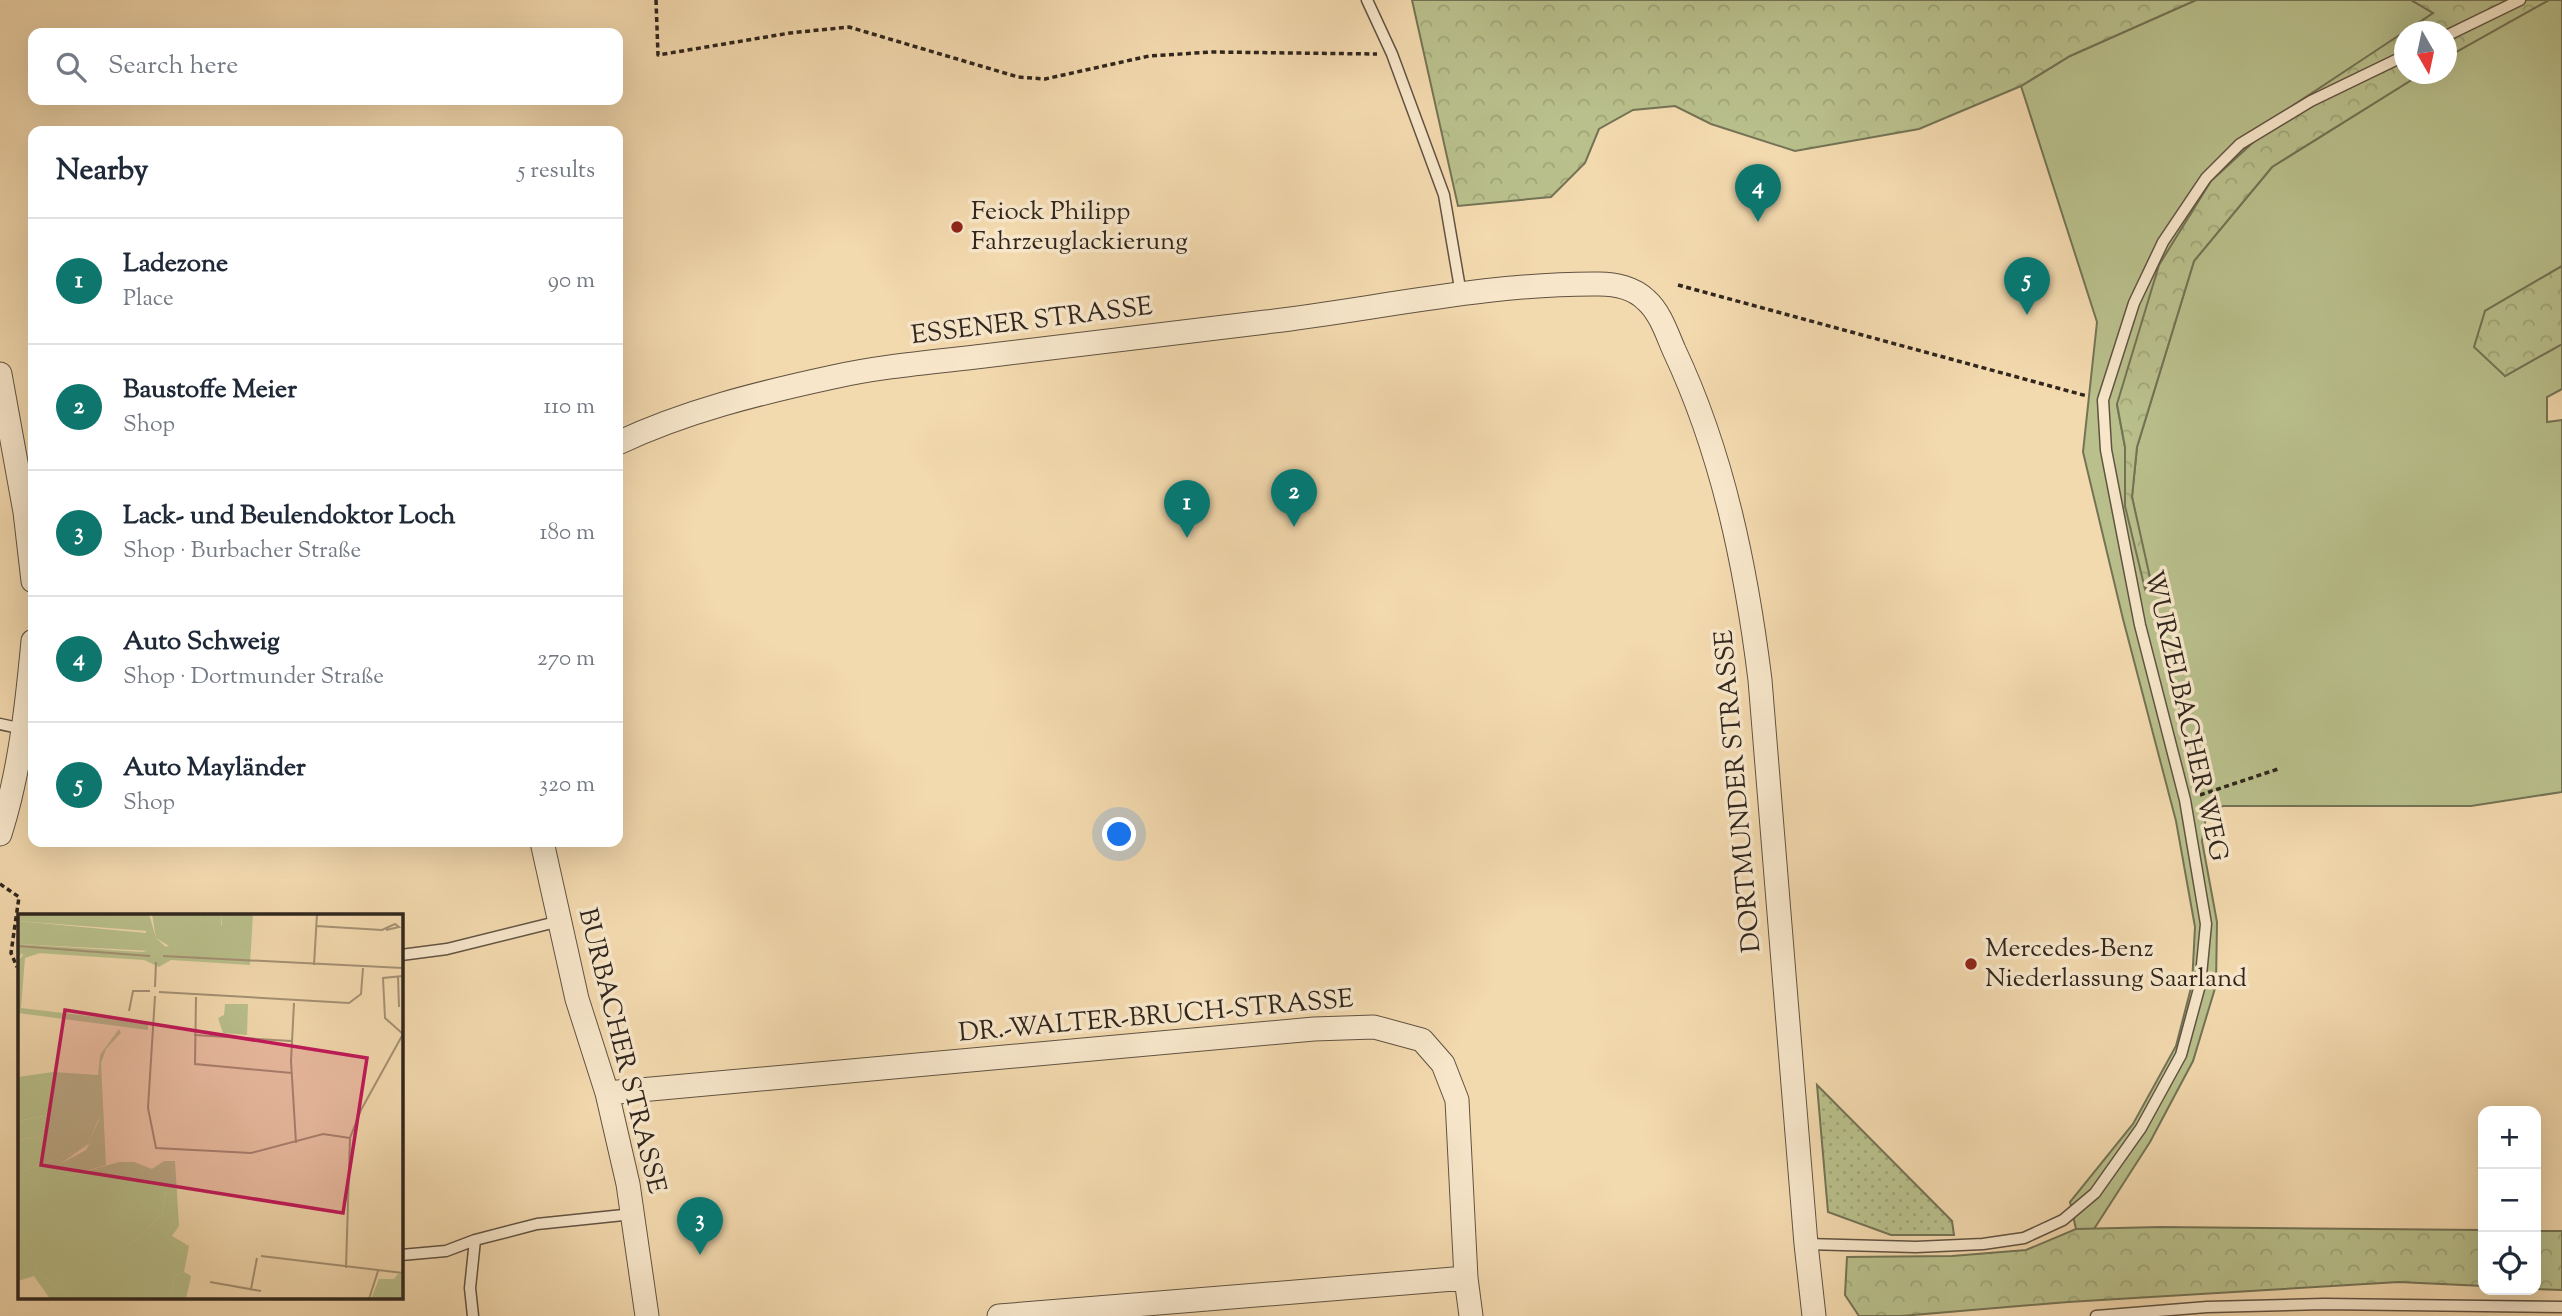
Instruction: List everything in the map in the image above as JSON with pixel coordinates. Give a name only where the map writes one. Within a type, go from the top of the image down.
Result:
[{"type":"street","name":"ESSENER STRASSE","points":[[623,441],[657,425],[736,399],[837,376],[1266,322],[1461,294],[1591,284],[1628,289]]},
{"type":"street","name":"DORTMUNDER STRASSE","points":[[1628,289],[1646,299],[1657,314],[1681,365],[1710,441],[1739,543],[1752,613],[1814,1316]]},
{"type":"street","points":[[0,374],[28,538]]},
{"type":"street","points":[[0,834],[9,806],[28,684]]},
{"type":"street","name":"BURBACHER STRASSE","points":[[543,847],[577,999],[607,1093],[628,1184],[647,1316]]},
{"type":"street","name":"DR.-WALTER-BRUCH-STRASSE","points":[[607,1093],[1314,1029],[1374,1027],[1422,1040],[1443,1063],[1457,1100],[1466,1278],[1471,1316]]},
{"type":"street","points":[[999,1316],[1466,1278]]},
{"type":"lane","points":[[1367,0],[1392,54],[1444,195],[1461,294]]},
{"type":"lane","points":[[2457,31],[2520,0]]},
{"type":"lane","name":"WURZELBACHER WEG","points":[[1806,1244],[1916,1247],[1983,1244],[2024,1238],[2063,1220],[2095,1193],[2141,1128],[2181,1055],[2200,985],[2206,924],[2185,800],[2140,625],[2106,450],[2103,400],[2134,303],[2163,243],[2206,178],[2240,144],[2311,101],[2394,61]]},
{"type":"lane","points":[[0,724],[23,729]]},
{"type":"lane","points":[[402,955],[447,949],[560,921]]},
{"type":"lane","points":[[402,1255],[446,1251],[475,1240],[537,1224],[633,1214]]},
{"type":"lane","points":[[473,1316],[470,1288],[475,1240]]},
{"type":"lane","points":[[2096,1316],[2207,1307],[2310,1304],[2562,1307]]},
{"type":"path","points":[[656,0],[658,55],[790,33],[849,27],[1018,76],[1045,79],[1149,56],[1212,52],[1392,54]]},
{"type":"path","points":[[1678,285],[2103,400]]},
{"type":"path","points":[[2185,800],[2278,769]]},
{"type":"path","points":[[0,884],[19,897],[11,953],[17,967]]},
{"type":"green space","points":[[1412,0],[2196,0],[2070,56],[2021,86],[1919,129],[1795,151],[1711,124],[1675,106],[1633,110],[1599,129],[1585,163],[1551,197],[1458,206]]},
{"type":"green space","points":[[2196,0],[2411,0],[2434,13],[2422,21],[2394,21],[2394,39],[2294,105],[2211,181],[2117,405],[2125,447],[2125,506],[2150,582],[2132,497],[2137,447],[2194,261],[2272,167],[2405,84],[2457,84],[2457,51],[2549,0],[2562,0],[2562,266],[2485,311],[2505,376],[2562,344],[2562,389],[2547,397],[2547,422],[2562,420],[2562,792],[2471,806],[2223,806],[2206,817],[2202,841],[2217,922],[2216,985],[2193,1061],[2150,1142],[2094,1229],[2076,1229],[2070,1202],[2133,1124],[2176,1046],[2192,984],[2195,927],[2176,821],[2083,452],[2097,322],[2021,86],[2070,56]]},
{"type":"green space","points":[[2411,0],[2549,0],[2457,51],[2457,21],[2421,21],[2433,13]]},
{"type":"green space","points":[[2394,39],[2394,84],[2405,84],[2272,167],[2194,261],[2137,447],[2132,497],[2151,582],[2145,589],[2125,506],[2125,447],[2117,404],[2159,265],[2211,181],[2294,105]]},
{"type":"green space","points":[[2562,266],[2562,344],[2505,376],[2474,347],[2485,311]]},
{"type":"green space","points":[[1817,1085],[1952,1221],[1954,1235],[1891,1235],[1828,1212]]},
{"type":"green space","points":[[2160,1227],[2478,1230],[2478,1286],[2399,1282],[2068,1302],[1901,1316],[1859,1316],[1845,1295],[1847,1257],[1952,1256],[2026,1250],[2076,1229]]},
{"type":"green space","points":[[2541,1231],[2562,1231],[2562,1290],[2541,1289]]},
{"type":"place","name":"Auto Schweig","points":[[1758,222]]},
{"type":"place","name":"Feiock Philipp Fahrzeuglackierung","points":[[957,227]]},
{"type":"place","name":"Auto Mayländer","points":[[2027,315]]},
{"type":"place","name":"Baustoffe Meier","points":[[1294,527]]},
{"type":"place","name":"Ladezone","points":[[1187,538]]},
{"type":"place","name":"Mercedes-Benz Niederlassung Saarland","points":[[1971,964]]},
{"type":"place","name":"Lack- und Beulendoktor Loch","points":[[700,1255]]}]
